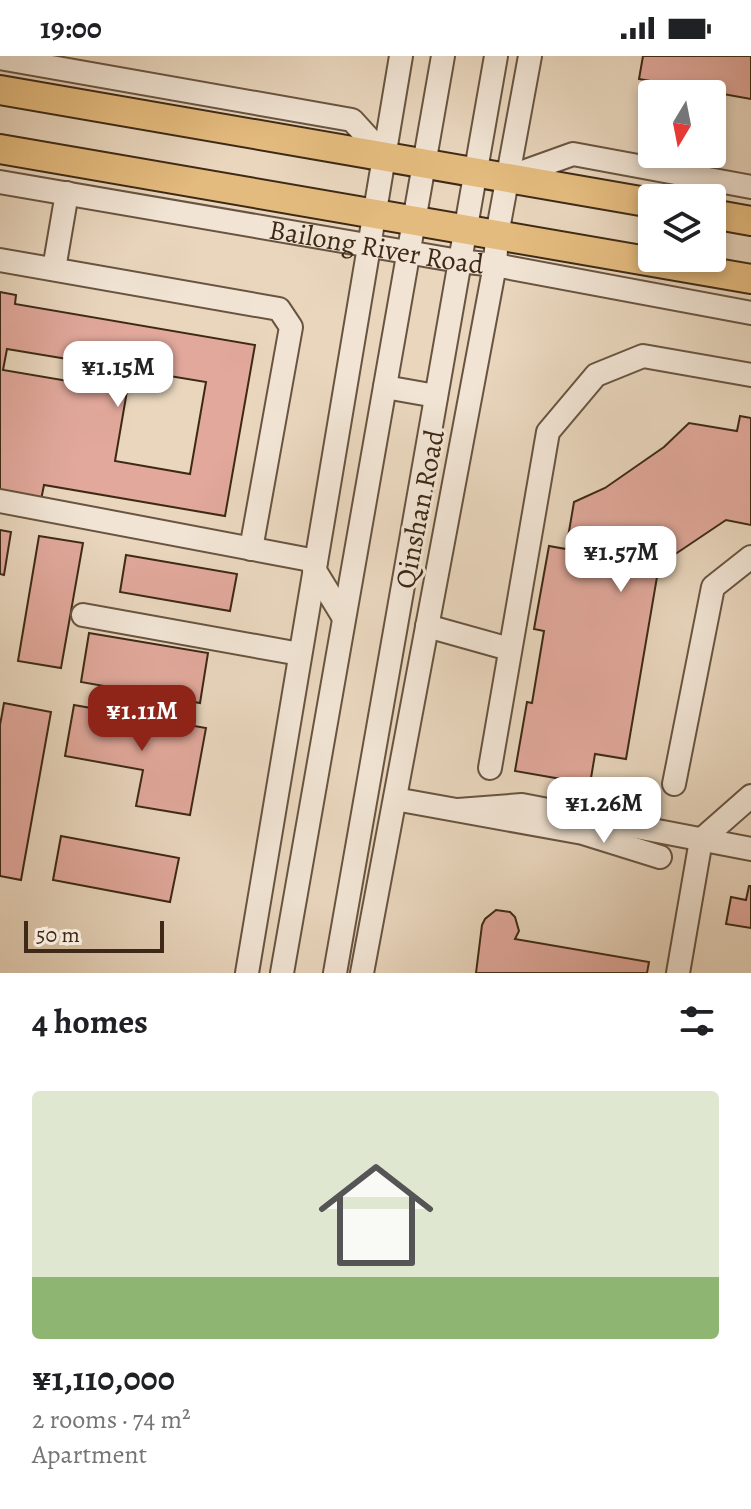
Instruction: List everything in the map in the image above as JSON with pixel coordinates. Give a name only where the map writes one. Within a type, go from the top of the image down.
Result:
[{"type":"main road","points":[[0,90],[638,200]]},
{"type":"main road","name":"Bailong River Road","points":[[0,149],[751,279]]},
{"type":"main road","points":[[726,217],[751,221]]},
{"type":"street","points":[[247,973],[401,56]]},
{"type":"street","name":"Qinshan Road","points":[[282,973],[443,56]]},
{"type":"street","name":"Qinshan Road","points":[[335,973],[496,56]]},
{"type":"street","name":"Qinshan Road","points":[[362,973],[495,265],[497,235],[530,56]]},
{"type":"street","points":[[0,58],[98,65],[222,97],[352,120],[384,155]]},
{"type":"street","points":[[222,97],[268,136]]},
{"type":"street","points":[[509,177],[573,154],[751,187]]},
{"type":"street","name":"Bailong River Road","points":[[0,182],[495,265],[751,313]]},
{"type":"street","points":[[210,185],[244,224]]},
{"type":"street","points":[[54,269],[67,193]]},
{"type":"street","points":[[0,260],[279,309],[291,327],[251,549]]},
{"type":"street","points":[[490,768],[548,432],[596,375],[643,356],[751,375]]},
{"type":"street","points":[[385,387],[436,396]]},
{"type":"street","points":[[0,501],[251,549],[315,565],[344,618]]},
{"type":"street","points":[[674,784],[713,587],[751,557]]},
{"type":"street","points":[[83,615],[300,654]]},
{"type":"street","points":[[427,626],[509,649]]},
{"type":"street","points":[[678,973],[701,840],[751,796]]},
{"type":"street","points":[[395,799],[583,833],[660,857]]},
{"type":"street","points":[[458,810],[522,805],[751,849]]},
{"type":"building","points":[[643,56],[751,56],[751,99],[726,95],[726,80],[639,79]]},
{"type":"building","points":[[0,292],[16,295],[15,304],[255,345],[225,516],[44,485],[41,500],[0,493]],"holes":[[[7,349],[206,382],[190,474],[115,461],[127,391],[3,370]]]},
{"type":"building","points":[[740,416],[751,418],[751,525],[726,520],[659,565],[626,759],[595,754],[590,784],[515,771],[527,702],[532,703],[544,631],[534,629],[549,546],[566,549],[574,502],[605,488],[664,447],[689,423],[737,431]]},
{"type":"building","points":[[0,530],[11,532],[4,575],[0,574]]},
{"type":"building","points":[[39,536],[83,543],[61,668],[18,661]]},
{"type":"building","points":[[126,555],[237,574],[230,611],[120,592]]},
{"type":"building","points":[[89,633],[208,653],[200,703],[81,682]]},
{"type":"building","points":[[4,703],[51,712],[21,880],[0,876],[0,725]]},
{"type":"building","points":[[74,705],[206,728],[190,815],[136,806],[143,770],[65,756]]},
{"type":"building","points":[[61,836],[179,858],[170,902],[53,880]]},
{"type":"building","points":[[749,886],[751,928],[726,924],[731,897],[746,900]]},
{"type":"building","points":[[496,910],[510,912],[515,917],[519,931],[515,939],[649,962],[647,973],[476,973],[482,925]]}]
